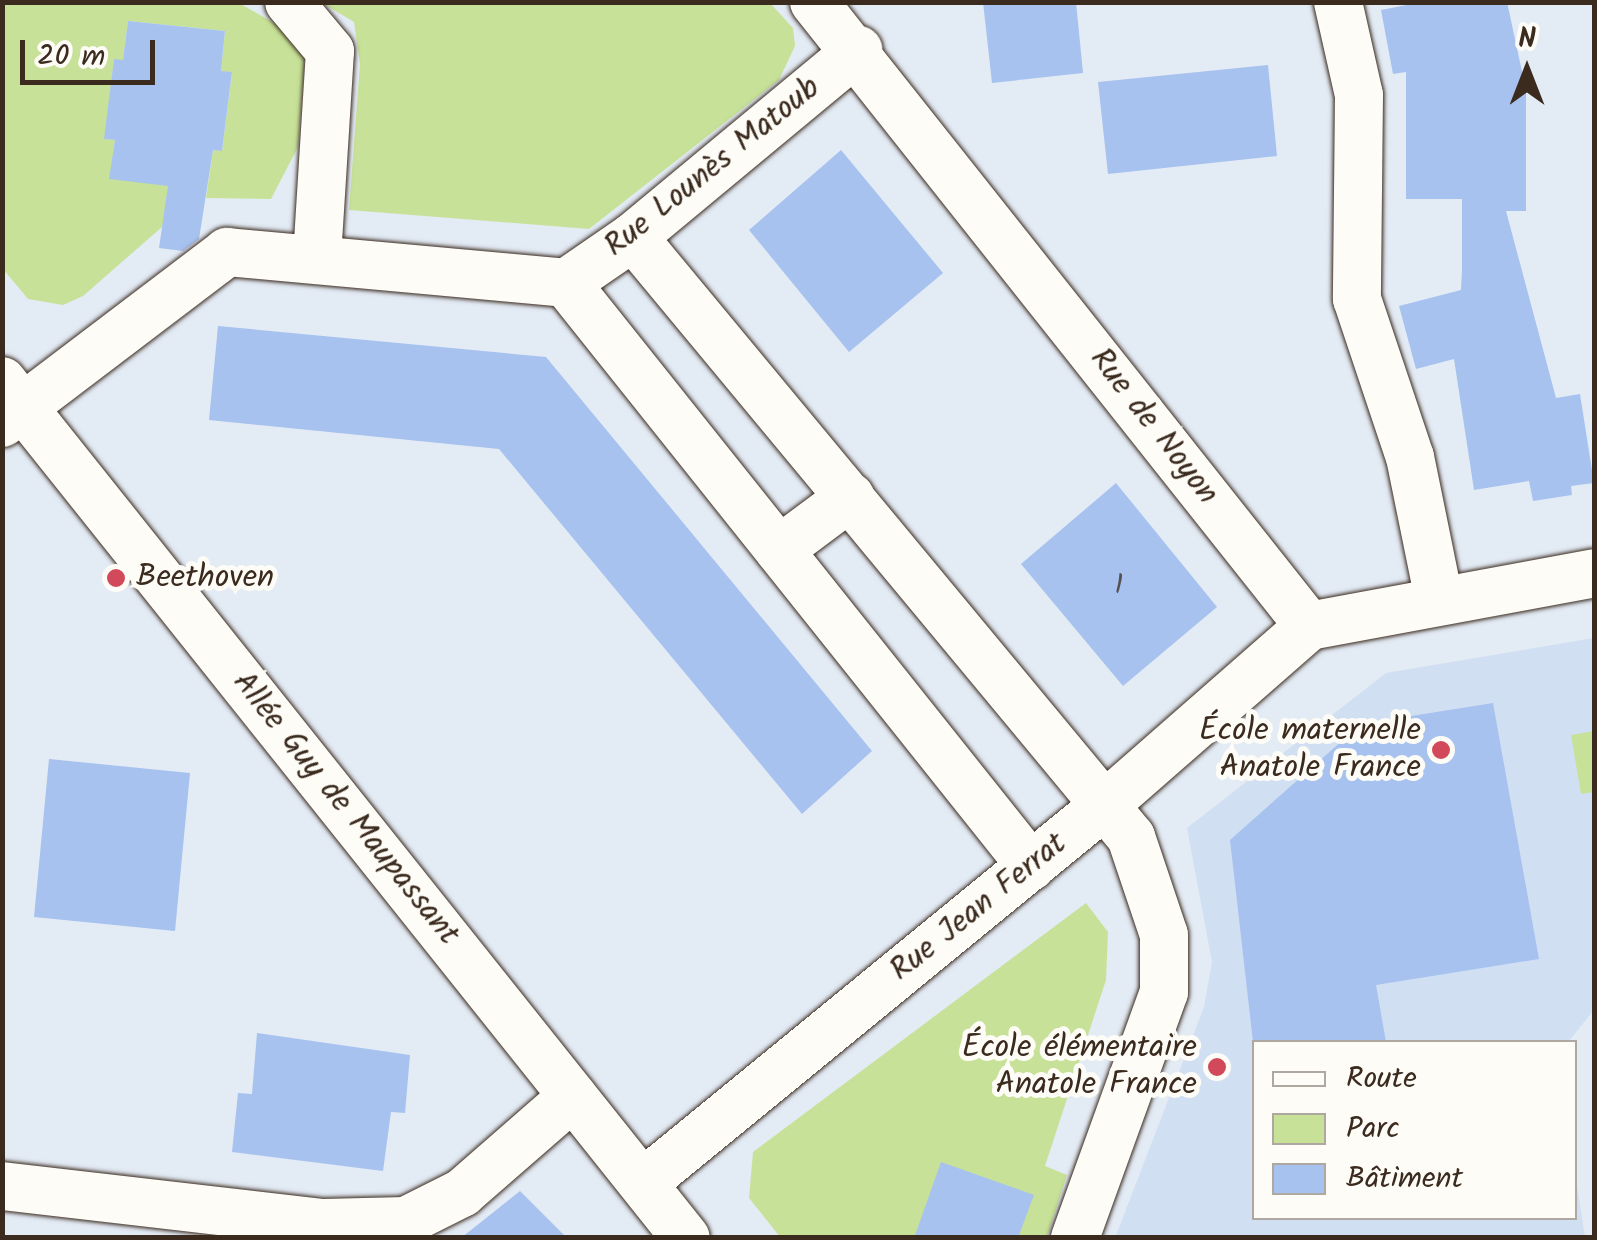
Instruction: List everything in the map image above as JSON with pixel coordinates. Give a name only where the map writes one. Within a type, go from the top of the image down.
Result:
[{"type":"street","points":[[289,2],[330,51],[317,260]]},
{"type":"street","name":"Rue de Noyon","points":[[814,2],[858,50],[1309,626]]},
{"type":"street","points":[[1338,2],[1359,95],[1357,298],[1410,457],[1438,600]]},
{"type":"street","name":"Rue Lounès Matoub","points":[[566,283],[633,237],[858,50]]},
{"type":"street","points":[[633,237],[1106,804],[1154,890],[1166,962],[1164,992],[1075,1238]]},
{"type":"street","points":[[10,404],[216,255],[317,260],[566,283],[1031,866]]},
{"type":"street","name":"Allée Guy de Maupassant","points":[[10,404],[686,1238]]},
{"type":"street","points":[[779,550],[850,497]]},
{"type":"street","points":[[1309,626],[1594,573]]},
{"type":"street","name":"Rue Jean Ferrat","points":[[643,1183],[1106,804],[1309,626]]},
{"type":"street","points":[[2,1186],[323,1223],[406,1220],[462,1193],[573,1096]]},
{"type":"shaded area","name":"École maternelle Anatole France","points":[[1594,638],[1594,1010],[1570,1040],[1252,1040],[1252,1220],[1577,1220],[1577,1186],[1585,1237],[1115,1238],[1204,1007],[1212,962],[1187,828],[1386,673]]},
{"type":"green space","points":[[2,3],[239,3],[297,36],[305,58],[298,147],[271,199],[206,198],[213,150],[222,151],[232,73],[221,71],[225,31],[128,21],[123,60],[114,60],[105,139],[115,140],[110,178],[173,186],[162,227],[83,296],[63,305],[28,299],[3,269]]},
{"type":"green space","points":[[322,3],[770,3],[793,28],[795,46],[779,80],[589,229],[349,210],[360,64],[354,22]]},
{"type":"green space","points":[[1594,731],[1594,792],[1581,794],[1571,735]]},
{"type":"green space","points":[[1086,903],[1108,932],[1106,980],[1045,1166],[1067,1175],[1047,1237],[780,1237],[749,1198],[753,1152]]},
{"type":"building","points":[[983,2],[1076,2],[1083,73],[992,83]]},
{"type":"building","points":[[1422,2],[1507,2],[1526,90],[1526,211],[1506,211],[1556,398],[1580,394],[1594,483],[1571,486],[1572,495],[1533,501],[1529,481],[1474,490],[1454,359],[1416,369],[1399,306],[1461,290],[1462,269],[1462,199],[1406,199],[1406,72],[1393,74],[1381,10]]},
{"type":"building","points":[[128,21],[225,31],[221,71],[232,72],[222,151],[213,150],[199,239],[183,251],[159,248],[168,186],[109,179],[115,140],[104,139],[114,59],[123,60]]},
{"type":"building","points":[[1268,65],[1277,156],[1108,174],[1098,82]]},
{"type":"building","points":[[841,150],[943,273],[849,352],[749,230]]},
{"type":"building","points":[[218,326],[546,357],[872,751],[802,814],[499,449],[209,420]]},
{"type":"building","points":[[1116,483],[1217,607],[1123,686],[1021,564]]},
{"type":"building","points":[[1493,703],[1539,959],[1376,985],[1386,1040],[1253,1040],[1230,840],[1361,724]]},
{"type":"building","points":[[49,759],[190,773],[175,931],[34,917]]},
{"type":"building","points":[[257,1033],[410,1055],[405,1113],[391,1112],[383,1171],[232,1152],[238,1093],[252,1094]]},
{"type":"building","points":[[941,1162],[1034,1195],[1018,1238],[914,1238]]},
{"type":"building","points":[[520,1191],[567,1238],[461,1238]]},
{"type":"place","name":"Beethoven","points":[[116,578]]},
{"type":"place","name":"École maternelle Anatole France","points":[[1441,750]]},
{"type":"place","name":"École élémentaire Anatole France","points":[[1217,1067]]}]
